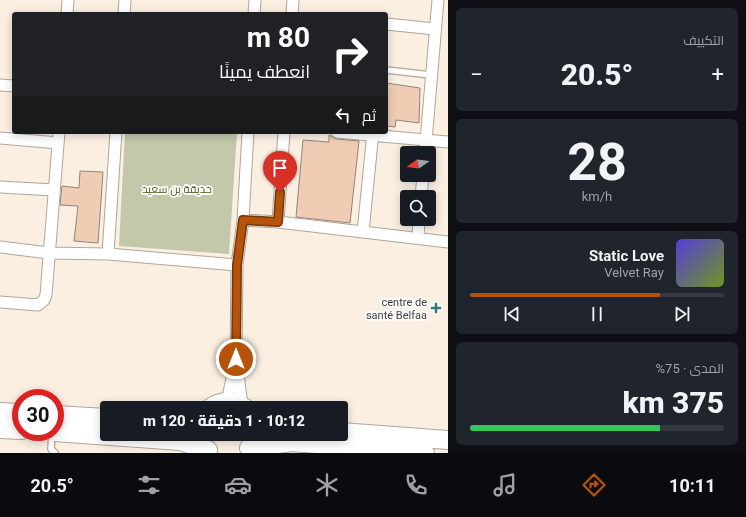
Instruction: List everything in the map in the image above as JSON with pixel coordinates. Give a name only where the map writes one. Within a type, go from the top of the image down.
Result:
[{"type":"highway","points":[[0,412],[12,413]]},
{"type":"highway","points":[[64,416],[100,418]]},
{"type":"highway","points":[[0,429],[12,430]]},
{"type":"highway","points":[[64,433],[180,441],[210,451]]},
{"type":"highway","points":[[348,433],[448,440]]},
{"type":"highway","points":[[202,441],[210,451]]},
{"type":"highway","points":[[250,445],[292,442],[425,453]]},
{"type":"street","points":[[67,12],[68,0]]},
{"type":"street","points":[[124,12],[125,0]]},
{"type":"street","points":[[254,12],[255,0]]},
{"type":"street","points":[[292,12],[293,0]]},
{"type":"street","points":[[426,146],[438,0]]},
{"type":"street","points":[[388,24],[435,29]]},
{"type":"street","points":[[0,85],[12,86]]},
{"type":"street","points":[[108,254],[116,134]]},
{"type":"street","points":[[238,401],[236,359],[237,265],[243,220],[248,134]]},
{"type":"street","points":[[278,222],[284,134]]},
{"type":"street","points":[[362,232],[372,134]]},
{"type":"street","points":[[380,134],[448,142]]},
{"type":"street","points":[[0,138],[58,137],[46,295],[41,303],[32,304],[0,302]]},
{"type":"street","points":[[0,187],[54,190]]},
{"type":"street","points":[[243,220],[278,222],[448,242]]},
{"type":"street","points":[[418,238],[419,226]]},
{"type":"street","points":[[0,247],[49,253],[108,254],[237,265]]},
{"type":"lane","points":[[388,70],[431,75]]},
{"type":"lane","points":[[52,441],[51,449],[55,453]]},
{"type":"green space","name":"حديقة بن سعيد","points":[[125,134],[237,134],[229,254],[119,246]]},
{"type":"building","points":[[388,83],[420,88],[419,123],[396,120],[395,127],[388,126]]},
{"type":"building","points":[[329,135],[336,139],[359,141],[350,223],[296,217],[303,140],[329,142]]},
{"type":"building","points":[[80,171],[103,172],[98,243],[74,241],[78,206],[60,205],[62,186],[79,188]]},
{"type":"place","name":"centre de santé Belfaa","points":[[436,308]]},
{"type":"route","points":[[236,359],[237,265],[243,220],[278,222],[280,192]]}]
